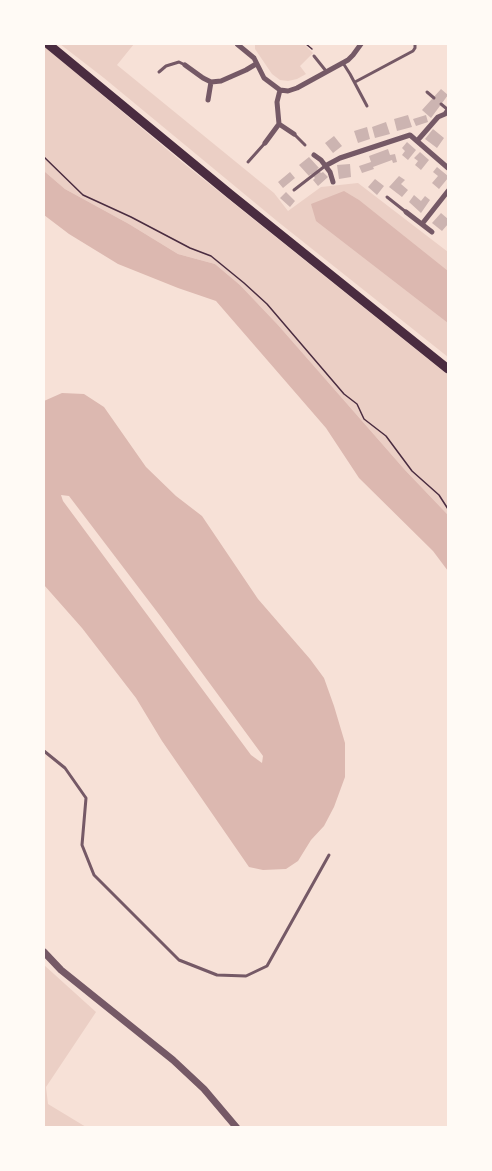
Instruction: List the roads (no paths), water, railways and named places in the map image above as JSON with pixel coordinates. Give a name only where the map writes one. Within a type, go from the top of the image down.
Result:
[{"type":"highway","points":[[48,44],[448,369]]},
{"type":"street","points":[[237,44],[249,54],[264,78],[280,90],[288,91],[343,63],[361,44]]},
{"type":"street","points":[[185,64],[211,82],[221,81],[256,64]]},
{"type":"street","points":[[208,100],[211,82]]},
{"type":"street","points":[[265,143],[279,124],[277,102],[280,90]]},
{"type":"street","points":[[417,141],[438,117],[448,110]]},
{"type":"street","points":[[279,124],[294,134]]},
{"type":"street","points":[[326,166],[340,158],[410,135],[448,168]]},
{"type":"street","points":[[314,155],[326,166],[333,182]]},
{"type":"street","points":[[422,224],[448,191]]},
{"type":"street","points":[[406,212],[432,232]]},
{"type":"street","points":[[44,952],[61,970],[173,1060],[204,1089],[237,1128]]},
{"type":"lane","points":[[355,82],[413,51],[415,44]]},
{"type":"lane","points":[[314,56],[327,72]]},
{"type":"lane","points":[[159,72],[166,66],[179,62],[185,64]]},
{"type":"lane","points":[[343,63],[367,106]]},
{"type":"lane","points":[[428,92],[434,98]]},
{"type":"lane","points":[[441,104],[448,110]]},
{"type":"lane","points":[[294,134],[305,145]]},
{"type":"lane","points":[[248,162],[265,143]]},
{"type":"lane","points":[[294,190],[326,166]]},
{"type":"lane","points":[[387,197],[406,212]]},
{"type":"lane","points":[[44,752],[65,768],[86,798],[82,845],[94,876],[179,960],[217,975],[246,976],[267,966],[328,855]]}]
